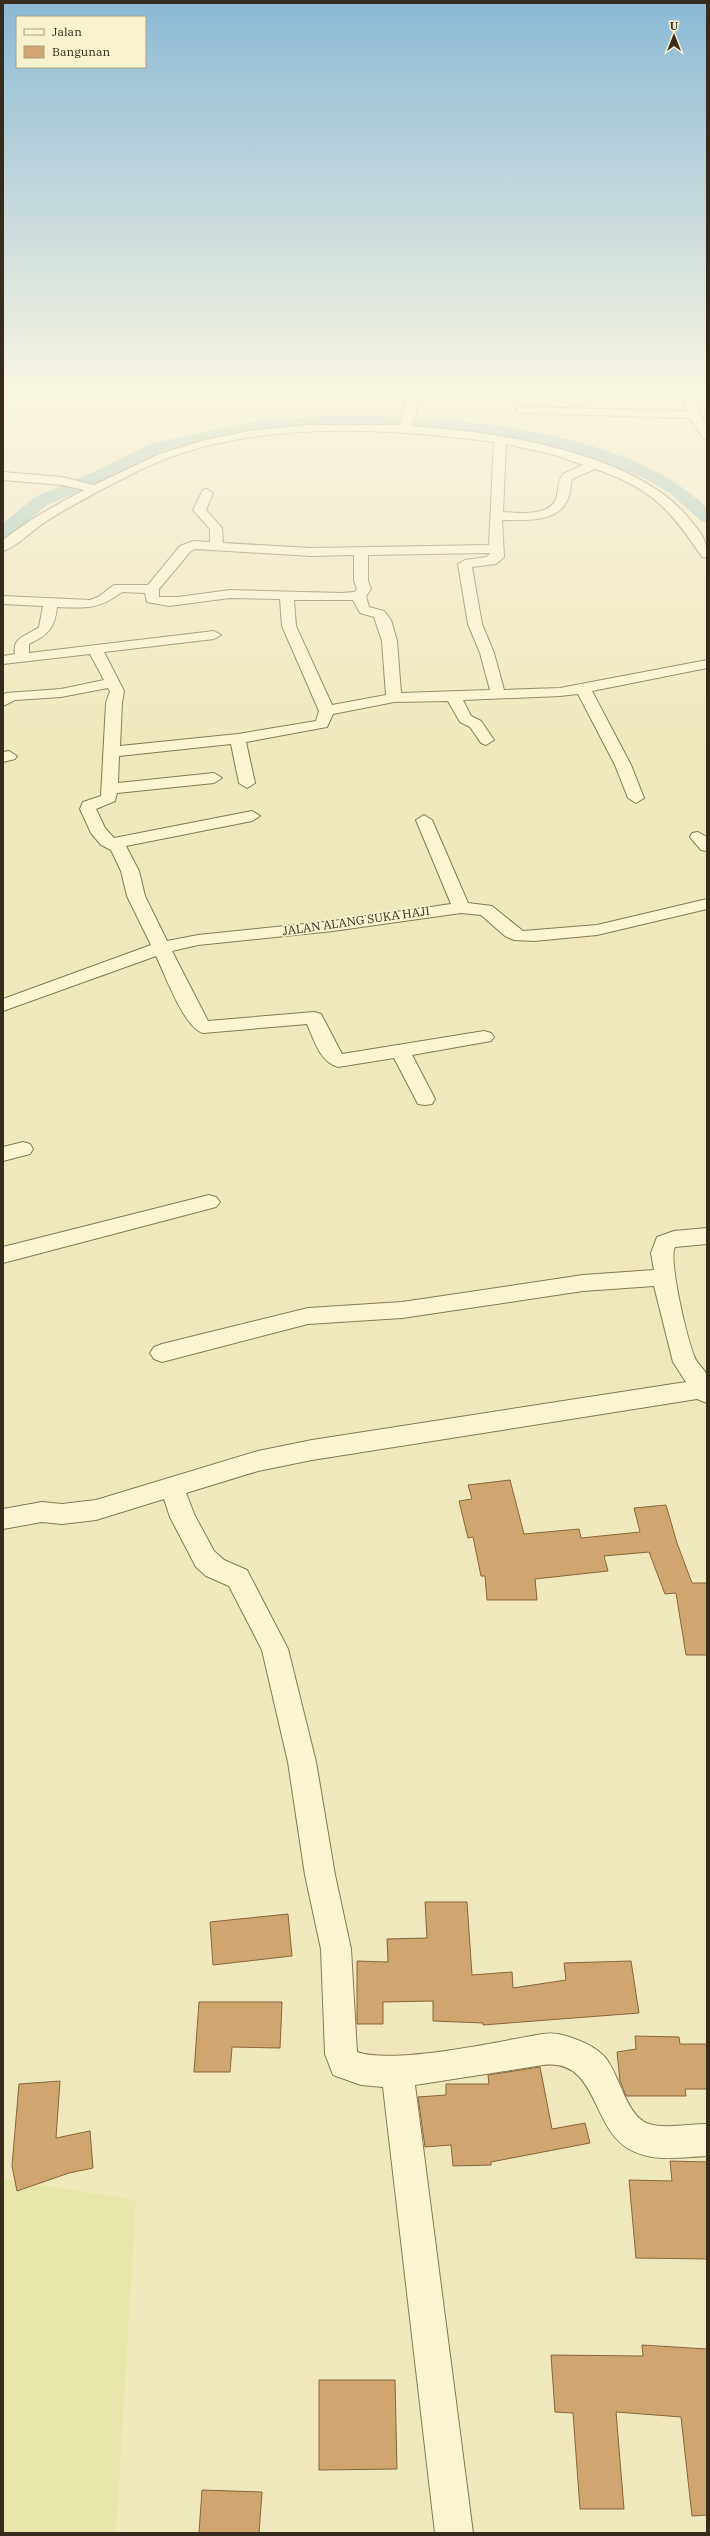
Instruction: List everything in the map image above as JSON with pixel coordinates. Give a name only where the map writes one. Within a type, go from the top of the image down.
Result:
[{"type":"street","points":[[3,547],[61,506]]},
{"type":"street","points":[[201,506],[199,510],[216,528],[218,546]]},
{"type":"street","points":[[449,564],[465,564],[495,560],[497,557],[497,506]]},
{"type":"street","points":[[497,516],[538,515],[553,510],[556,506]]},
{"type":"street","points":[[671,506],[680,514],[707,554]]},
{"type":"street","points":[[359,596],[317,599],[286,596],[225,595],[204,599],[160,602],[152,599],[152,589],[188,546],[218,546],[418,564]]},
{"type":"street","points":[[361,558],[496,549]]},
{"type":"street","points":[[361,558],[361,581],[364,589],[359,596],[362,609],[379,614],[384,622],[391,654],[394,698]]},
{"type":"street","points":[[465,564],[475,624],[487,653],[498,693]]},
{"type":"street","points":[[3,600],[50,604],[91,604],[103,600],[118,588],[152,589]]},
{"type":"street","points":[[111,752],[238,738],[322,724],[327,711],[289,626],[286,596]]},
{"type":"street","points":[[23,658],[21,648],[23,642],[44,632],[48,625],[50,604]]},
{"type":"street","points":[[3,660],[214,635]]},
{"type":"street","points":[[95,650],[114,682],[117,691],[114,703],[110,789],[107,800],[87,807],[97,829],[111,844],[118,847],[130,871],[136,896],[196,1019],[203,1027],[212,1028],[307,1017],[316,1020],[330,1053],[338,1061],[484,1037]]},
{"type":"street","points":[[327,711],[394,698],[583,689],[661,670],[707,664]]},
{"type":"street","points":[[3,701],[11,696],[61,693],[114,682]]},
{"type":"street","points":[[583,689],[623,765],[636,798]]},
{"type":"street","points":[[453,696],[465,719],[476,724],[486,740]]},
{"type":"street","points":[[238,738],[247,783]]},
{"type":"street","points":[[110,789],[214,778]]},
{"type":"street","points":[[111,844],[252,816]]},
{"type":"street","points":[[424,820],[462,908]]},
{"type":"street","name":"JALAN ALANG SUKA HAJI","points":[[3,1005],[161,948],[198,940],[333,926],[462,908],[481,908],[512,932],[520,936],[534,936],[597,930],[707,904]]},
{"type":"street","points":[[400,1051],[424,1100]]},
{"type":"street","points":[[3,1154],[23,1149]]},
{"type":"street","points":[[3,1255],[37,1248],[118,1225],[209,1202]]},
{"type":"street","points":[[3,1519],[42,1512],[62,1514],[96,1510],[258,1461],[312,1450],[704,1392],[685,1362],[666,1290],[666,1277],[662,1253],[665,1242],[674,1239],[707,1236]]},
{"type":"street","points":[[162,1354],[308,1316],[402,1310],[583,1282],[666,1277]]},
{"type":"street","points":[[172,1487],[183,1517],[205,1559],[215,1568],[238,1578],[275,1649],[302,1762],[320,1875],[336,1949],[341,2054],[344,2064],[353,2069],[397,2072],[496,2055],[558,2048],[584,2058],[601,2075],[623,2127],[641,2138],[669,2141],[707,2140]]},
{"type":"street","points":[[397,2072],[454,2533]]},
{"type":"shaded area","points":[[3,2179],[136,2200],[116,2533],[3,2533]]},
{"type":"building","points":[[510,1480],[524,1534],[579,1529],[581,1538],[640,1532],[634,1508],[666,1505],[677,1543],[692,1583],[707,1583],[707,1655],[686,1655],[676,1593],[665,1594],[649,1552],[604,1556],[608,1571],[535,1579],[537,1600],[487,1600],[485,1576],[481,1576],[473,1537],[468,1538],[459,1501],[472,1499],[468,1485]]},
{"type":"building","points":[[425,1902],[467,1902],[472,1975],[512,1972],[513,1988],[566,1980],[564,1963],[631,1961],[639,2013],[483,2025],[483,2023],[433,2021],[433,2001],[383,2002],[383,2024],[357,2024],[357,1961],[388,1962],[387,1939],[427,1938]]},
{"type":"building","points":[[288,1914],[292,1956],[213,1965],[210,1922]]},
{"type":"building","points":[[199,2002],[282,2002],[280,2048],[232,2047],[230,2072],[194,2072]]},
{"type":"building","points":[[635,2036],[679,2037],[680,2044],[707,2044],[707,2089],[685,2089],[686,2096],[626,2096],[620,2081],[617,2052],[636,2049]]},
{"type":"building","points":[[540,2067],[552,2129],[585,2123],[590,2143],[491,2162],[491,2165],[453,2166],[451,2145],[425,2147],[418,2097],[446,2095],[446,2084],[489,2084],[488,2075]]},
{"type":"building","points":[[60,2081],[56,2138],[90,2131],[93,2168],[69,2173],[17,2191],[12,2166],[19,2084]]},
{"type":"building","points":[[670,2161],[707,2162],[707,2259],[636,2258],[629,2180],[672,2181]]},
{"type":"building","points":[[642,2345],[707,2349],[707,2515],[692,2516],[681,2417],[616,2412],[624,2509],[580,2509],[573,2413],[555,2412],[551,2355],[643,2356]]},
{"type":"building","points":[[319,2380],[395,2380],[397,2469],[319,2470]]},
{"type":"building","points":[[202,2490],[262,2492],[259,2533],[199,2533]]},
{"type":"waterway","points":[[3,532],[34,506]]},
{"type":"waterway","points":[[696,506],[707,517]]}]
